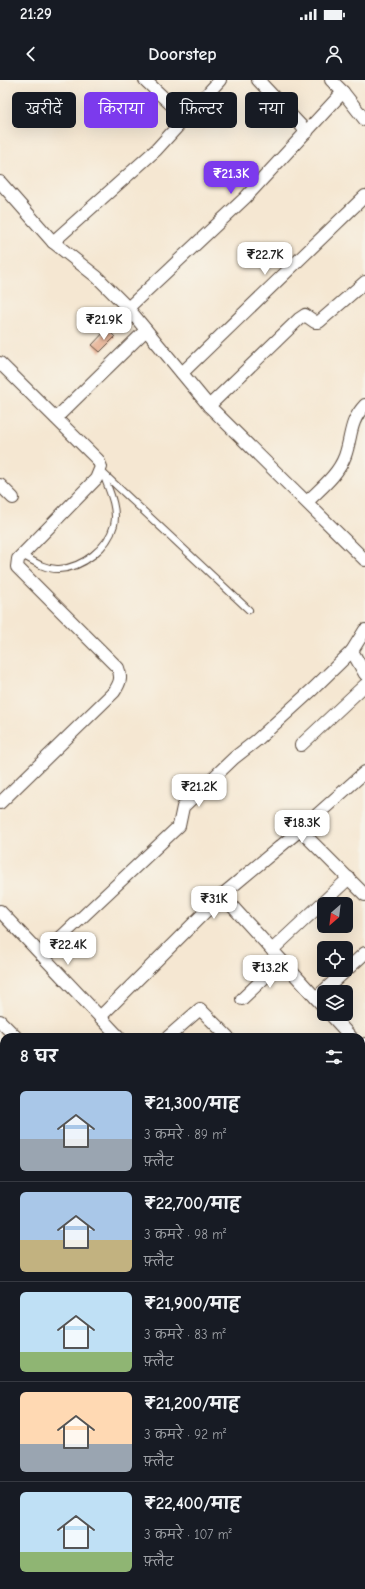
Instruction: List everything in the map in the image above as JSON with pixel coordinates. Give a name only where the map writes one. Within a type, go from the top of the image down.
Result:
[{"type":"street","points":[[145,80],[166,100]]},
{"type":"street","points":[[209,92],[220,80]]},
{"type":"street","points":[[258,80],[307,132]]},
{"type":"street","points":[[128,308],[245,198],[307,132],[339,85],[365,120]]},
{"type":"street","points":[[53,242],[156,150],[176,128]]},
{"type":"street","points":[[0,182],[53,242],[98,277],[128,308],[210,406],[308,501],[365,560]]},
{"type":"street","points":[[182,373],[365,196]]},
{"type":"street","points":[[210,406],[299,319],[305,316],[315,322],[319,322],[365,282]]},
{"type":"street","points":[[56,418],[146,330]]},
{"type":"street","points":[[0,363],[98,460],[102,470],[96,480],[22,555],[18,560],[17,567],[118,668],[121,675],[119,685],[114,692],[0,803]]},
{"type":"street","points":[[308,501],[340,467],[345,456],[354,420],[365,405]]},
{"type":"street","points":[[0,485],[13,498]]},
{"type":"street","points":[[42,955],[179,826],[183,807],[234,758],[257,740],[313,689],[352,651],[365,630]]},
{"type":"street","points":[[352,651],[365,674]]},
{"type":"street","points":[[301,745],[365,685]]},
{"type":"street","points":[[100,1017],[222,895],[300,830],[365,772]]},
{"type":"street","points":[[300,830],[365,895]]},
{"type":"street","points":[[272,950],[349,878]]},
{"type":"street","points":[[222,895],[317,1000]]},
{"type":"street","points":[[0,911],[115,1033]]},
{"type":"street","points":[[336,985],[365,953]]},
{"type":"street","points":[[242,999],[282,961]]},
{"type":"street","points":[[173,1033],[200,1009],[224,1033]]},
{"type":"street","points":[[0,1020],[12,1033]]},
{"type":"street","points":[[336,1021],[347,1033]]},
{"type":"lane","points":[[22,555],[40,565],[58,570],[75,566],[93,556],[105,543],[114,525],[114,506],[102,470]]},
{"type":"lane","points":[[102,470],[250,610]]},
{"type":"building","points":[[107,329],[115,337],[100,352],[92,345]]}]
